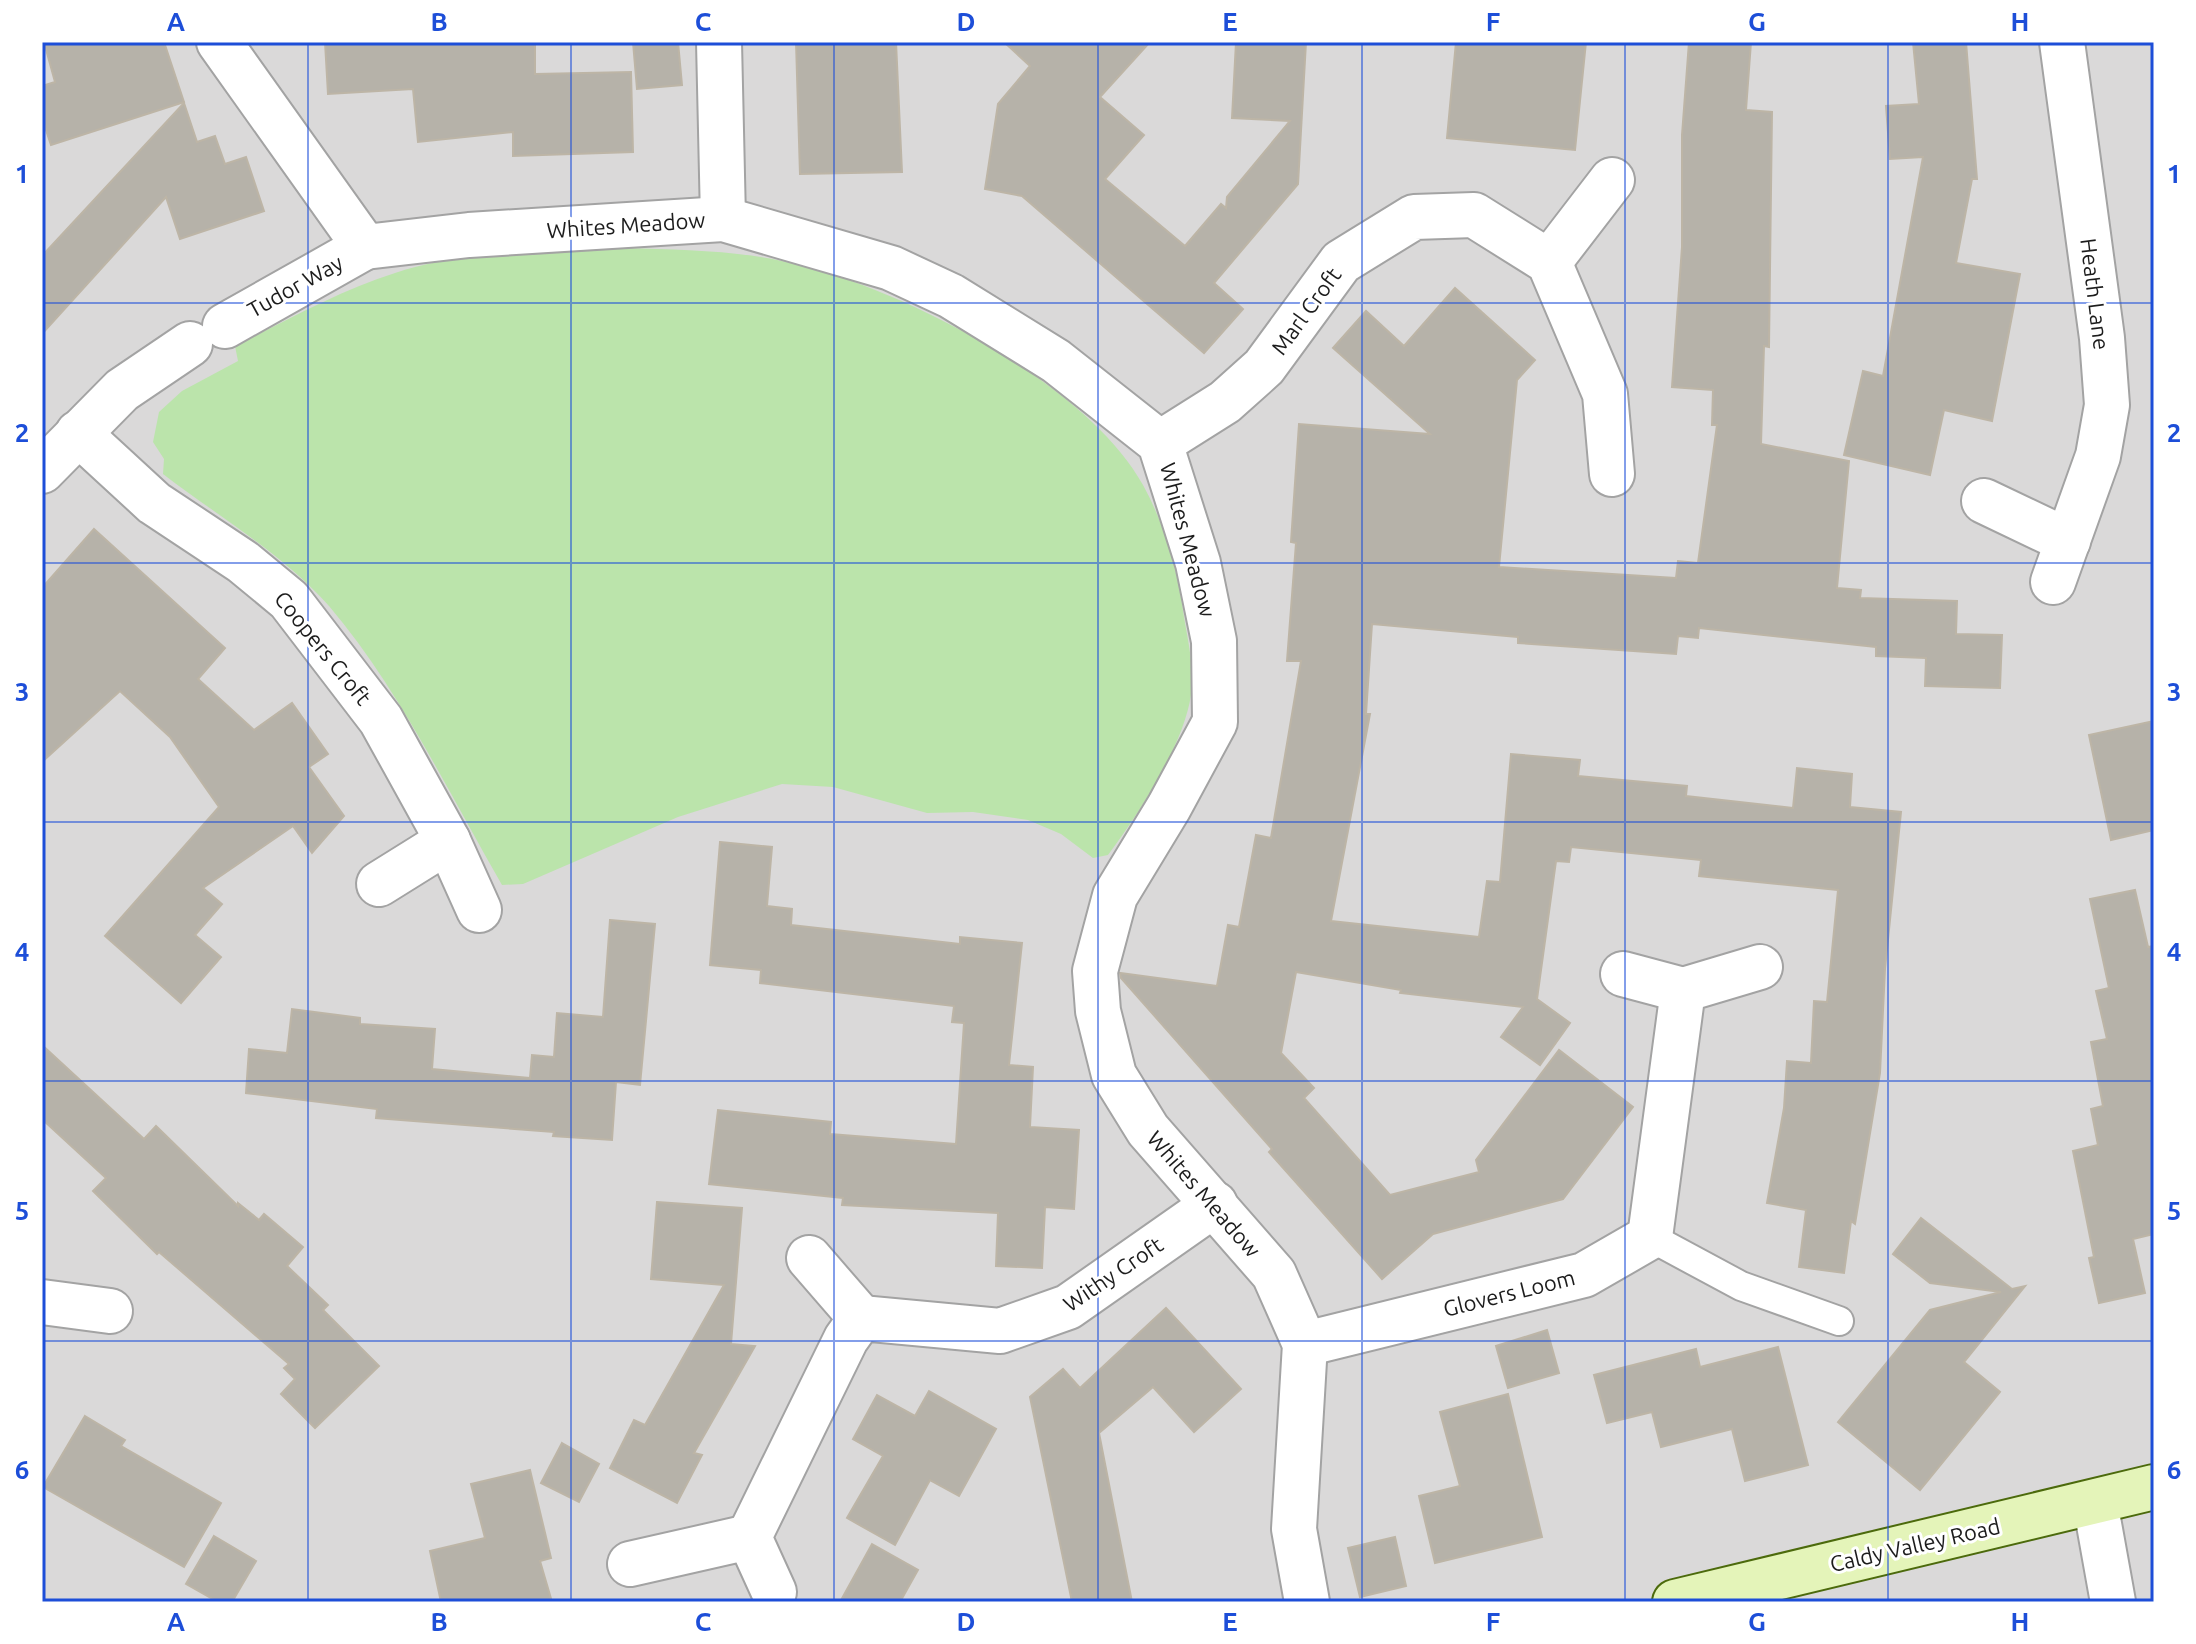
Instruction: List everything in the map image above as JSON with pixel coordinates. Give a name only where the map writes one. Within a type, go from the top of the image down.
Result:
[{"type":"street","points":[[219,42],[365,247]]},
{"type":"street","points":[[719,42],[723,219]]},
{"type":"street","name":"Heath Lane","points":[[2053,582],[2098,456],[2107,405],[2102,338],[2062,42]]},
{"type":"street","points":[[1612,180],[1549,262],[1605,394],[1612,474]]},
{"type":"street","name":"Marl Croft","points":[[1160,443],[1225,402],[1264,367],[1341,262],[1414,217],[1474,215],[1549,262]]},
{"type":"street","name":"Whites Meadow","points":[[365,247],[469,235],[723,219],[891,268],[951,296],[1056,361],[1160,443],[1198,563],[1214,641],[1215,722],[1169,807],[1115,896],[1095,971],[1097,998],[1114,1075],[1148,1130],[1274,1274],[1305,1344],[1294,1529],[1307,1602]]},
{"type":"street","name":"Tudor Way","points":[[42,471],[122,390],[208,335],[365,247]]},
{"type":"street","name":"Coopers Croft","points":[[78,433],[154,503],[243,562],[289,600],[381,720],[448,841],[479,910]]},
{"type":"street","points":[[1984,501],[2068,541]]},
{"type":"street","points":[[379,884],[448,841]]},
{"type":"street","points":[[1623,974],[1683,990],[1760,967]]},
{"type":"street","points":[[1650,1237],[1683,990]]},
{"type":"street","name":"Withy Croft","points":[[861,1318],[1000,1331],[1068,1307],[1215,1204]]},
{"type":"street","name":"Glovers Loom","points":[[1305,1344],[1584,1275],[1650,1237]]},
{"type":"street","points":[[749,1537],[846,1339],[861,1318],[809,1258]]},
{"type":"street","points":[[42,1302],[110,1311]]},
{"type":"street","name":"Caldy Valley Road","points":[[1675,1602],[2154,1487]]},
{"type":"street","points":[[2095,1502],[2113,1602]]},
{"type":"street","points":[[630,1564],[749,1537]]},
{"type":"street","points":[[749,1537],[774,1592]]},
{"type":"lane","points":[[1650,1237],[1741,1286],[1839,1321]]},
{"type":"shaded area","points":[[42,42],[2154,42],[2154,1602],[42,1602]]},
{"type":"green space","points":[[625,248],[756,256],[843,278],[891,296],[991,347],[1038,378],[1081,412],[1117,448],[1143,485],[1170,549],[1189,646],[1192,686],[1186,715],[1169,757],[1146,800],[1108,855],[1093,858],[1061,834],[1028,820],[973,812],[927,813],[833,787],[782,784],[678,817],[523,884],[502,885],[400,706],[354,637],[329,606],[271,552],[163,474],[164,459],[153,442],[159,412],[182,391],[238,361],[235,346],[314,306],[354,288],[421,265],[508,252]]},
{"type":"building","points":[[44,42],[164,42],[184,102],[51,145],[42,118],[42,86],[55,82]]},
{"type":"building","points":[[325,42],[535,42],[535,74],[631,72],[633,152],[513,156],[513,132],[418,142],[413,89],[328,94]]},
{"type":"building","points":[[633,42],[678,42],[682,85],[637,89]]},
{"type":"building","points":[[796,42],[896,42],[902,172],[800,174]]},
{"type":"building","points":[[1004,42],[1150,42],[1100,97],[1144,135],[1105,179],[1185,246],[1221,204],[1226,208],[1227,197],[1290,121],[1232,118],[1236,42],[1306,42],[1298,184],[1214,283],[1243,309],[1204,353],[1022,196],[985,189],[998,104],[1030,66]]},
{"type":"building","points":[[1456,42],[1586,42],[1575,150],[1447,138]]},
{"type":"building","points":[[1689,42],[1751,42],[1746,110],[1772,112],[1769,347],[1764,346],[1761,444],[1849,461],[1837,588],[1861,590],[1860,598],[1957,601],[1956,634],[2002,635],[2000,688],[1925,686],[1926,658],[1876,656],[1876,647],[1699,628],[1698,638],[1678,636],[1676,654],[1518,643],[1518,637],[1372,624],[1366,714],[1370,714],[1331,921],[1479,937],[1487,881],[1500,882],[1511,754],[1580,760],[1578,776],[1687,786],[1686,796],[1793,808],[1797,768],[1852,774],[1850,807],[1901,812],[1885,969],[1880,1073],[1844,1273],[1799,1267],[1806,1210],[1767,1203],[1784,1108],[1787,1061],[1811,1063],[1814,1001],[1827,1002],[1838,890],[1699,876],[1701,860],[1571,847],[1569,862],[1556,861],[1537,999],[1570,1023],[1540,1065],[1501,1037],[1523,1007],[1400,993],[1401,990],[1296,972],[1281,1053],[1314,1088],[1304,1098],[1390,1195],[1479,1172],[1476,1160],[1559,1050],[1633,1107],[1563,1199],[1433,1234],[1382,1279],[1269,1152],[1272,1149],[1121,978],[1120,973],[1217,986],[1228,925],[1239,927],[1256,835],[1271,838],[1301,661],[1287,661],[1296,543],[1291,542],[1299,424],[1430,434],[1333,348],[1366,311],[1404,346],[1455,288],[1535,360],[1517,380],[1499,567],[1676,578],[1678,561],[1698,563],[1717,425],[1712,425],[1713,390],[1672,387],[1682,247],[1682,135]]},
{"type":"building","points":[[1913,42],[1966,42],[1977,179],[1972,179],[1956,263],[2020,274],[1992,421],[1944,410],[1930,475],[1844,455],[1863,371],[1883,376],[1923,157],[1890,159],[1886,106],[1919,104]]},
{"type":"building","points":[[184,103],[197,142],[215,136],[225,164],[246,157],[264,211],[180,239],[166,197],[42,334],[42,256]]},
{"type":"building","points":[[94,529],[225,648],[198,679],[254,730],[292,703],[328,754],[309,767],[344,816],[312,853],[293,826],[203,888],[222,904],[195,935],[221,957],[181,1003],[105,936],[219,807],[170,737],[120,691],[42,762],[42,588]]},
{"type":"building","points":[[2154,721],[2154,830],[2111,840],[2089,735]]},
{"type":"building","points":[[720,842],[772,847],[767,906],[792,909],[791,925],[960,944],[960,937],[1022,943],[1009,1065],[1033,1067],[1030,1127],[1079,1130],[1074,1209],[1045,1207],[1042,1268],[996,1266],[998,1213],[842,1205],[843,1198],[709,1184],[718,1110],[831,1122],[830,1134],[956,1144],[964,1023],[952,1022],[954,1006],[760,983],[761,970],[710,965]]},
{"type":"building","points":[[2135,890],[2148,947],[2154,946],[2154,1234],[2133,1239],[2145,1293],[2099,1303],[2089,1258],[2094,1257],[2073,1151],[2098,1145],[2091,1109],[2103,1106],[2091,1042],[2107,1039],[2096,991],[2109,988],[2090,899]]},
{"type":"building","points":[[610,920],[655,924],[640,1085],[616,1082],[612,1140],[553,1136],[554,1132],[376,1118],[377,1109],[246,1093],[249,1049],[287,1053],[292,1009],[360,1018],[360,1024],[435,1029],[432,1069],[530,1078],[532,1055],[554,1057],[557,1013],[603,1017]]},
{"type":"building","points":[[42,1045],[144,1139],[156,1126],[238,1206],[238,1203],[259,1220],[264,1214],[303,1247],[287,1266],[328,1305],[323,1310],[379,1366],[315,1428],[281,1394],[295,1379],[284,1368],[289,1364],[159,1252],[157,1254],[93,1191],[106,1178],[42,1119]]},
{"type":"building","points":[[657,1202],[742,1208],[731,1344],[755,1346],[694,1453],[702,1455],[677,1503],[610,1468],[634,1420],[645,1425],[724,1285],[651,1279]]},
{"type":"building","points":[[1921,1218],[2012,1289],[2025,1286],[1964,1362],[2000,1392],[1920,1490],[1838,1422],[1930,1310],[2001,1292],[1930,1283],[1893,1254]]},
{"type":"building","points":[[1166,1308],[1241,1389],[1194,1432],[1153,1387],[1099,1433],[1132,1602],[1072,1602],[1030,1397],[1063,1369],[1080,1388]]},
{"type":"building","points":[[1547,1330],[1559,1373],[1508,1388],[1496,1346]]},
{"type":"building","points":[[1778,1347],[1808,1465],[1745,1481],[1732,1429],[1661,1447],[1652,1412],[1607,1423],[1594,1375],[1696,1349],[1700,1367]]},
{"type":"building","points":[[929,1391],[996,1429],[959,1496],[930,1480],[895,1545],[847,1518],[883,1456],[853,1439],[877,1395],[915,1416]]},
{"type":"building","points":[[1508,1394],[1542,1537],[1435,1563],[1419,1496],[1460,1486],[1440,1412]]},
{"type":"building","points":[[85,1416],[125,1440],[121,1446],[221,1503],[184,1567],[43,1487]]},
{"type":"building","points":[[562,1443],[599,1464],[579,1502],[541,1483]]},
{"type":"building","points":[[530,1470],[551,1558],[540,1561],[552,1602],[441,1602],[430,1551],[485,1538],[471,1484]]},
{"type":"building","points":[[214,1536],[256,1561],[232,1602],[218,1602],[186,1584]]},
{"type":"building","points":[[1395,1537],[1406,1586],[1360,1597],[1348,1548]]},
{"type":"building","points":[[872,1544],[918,1570],[900,1602],[840,1602]]}]
